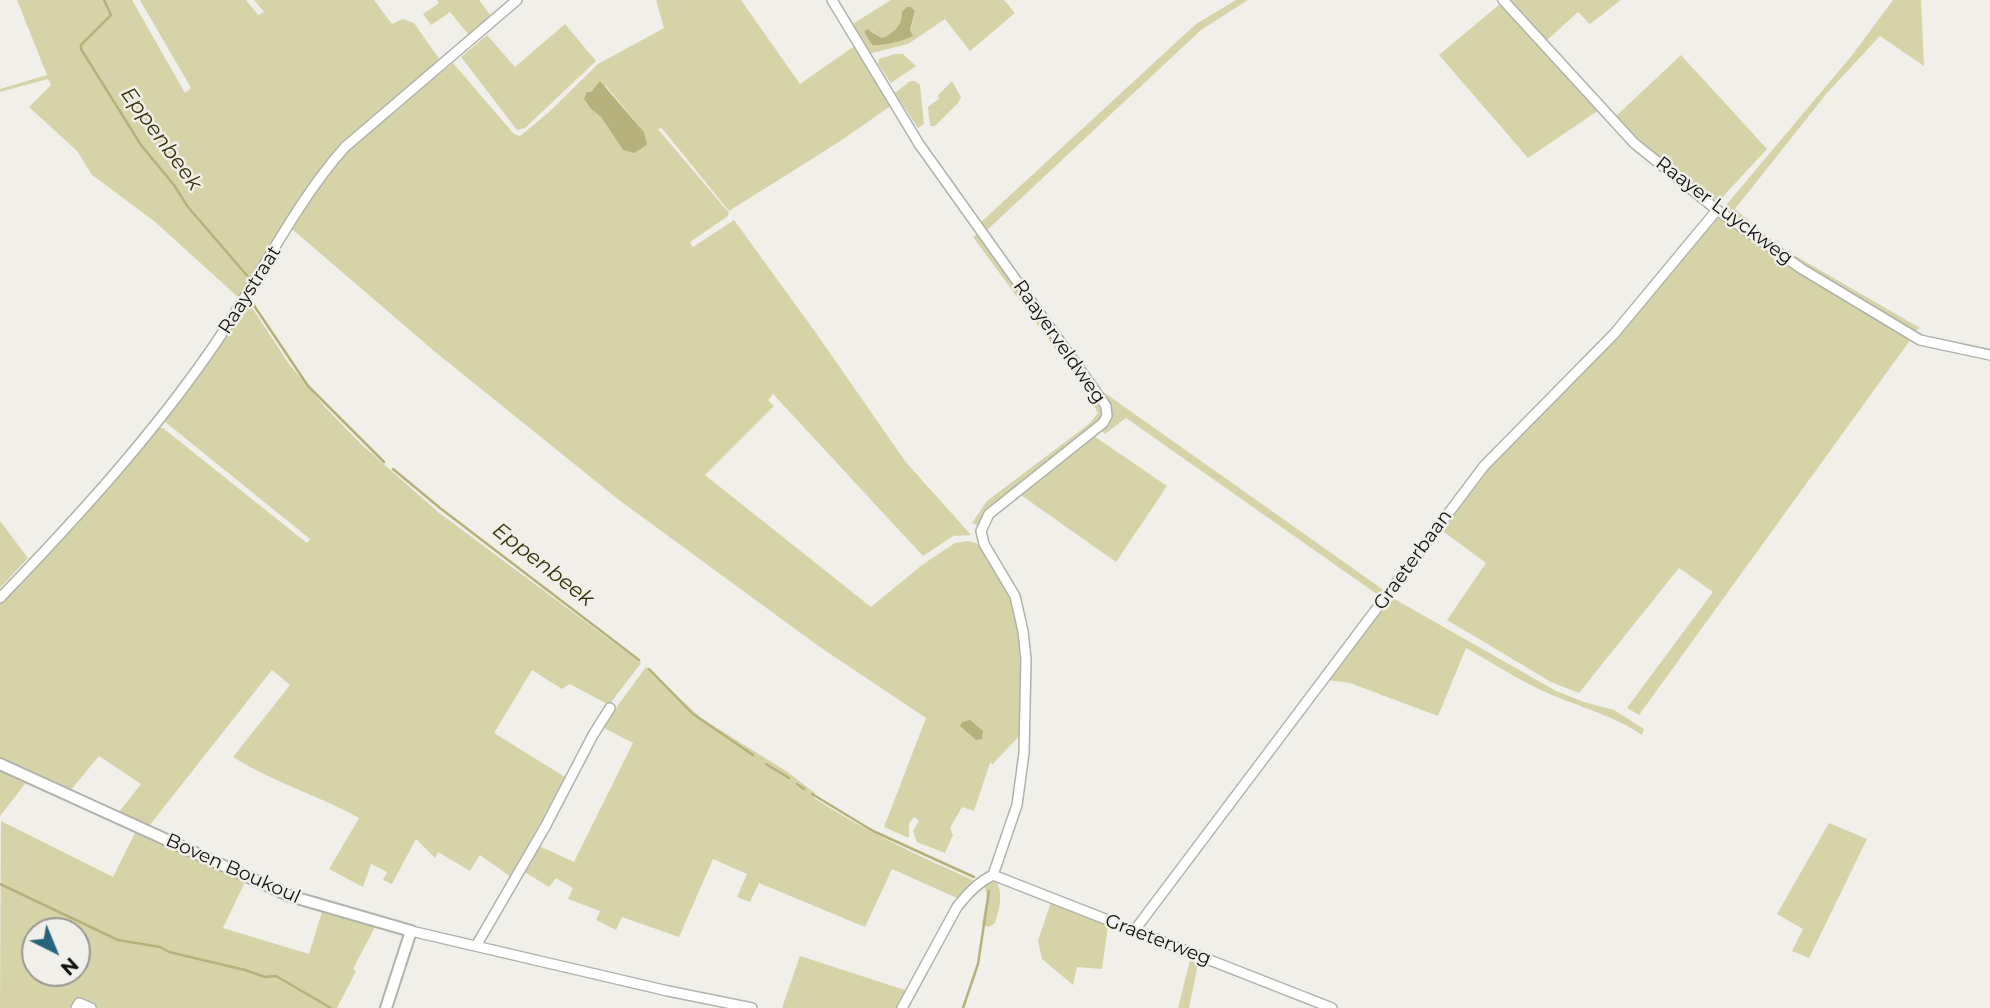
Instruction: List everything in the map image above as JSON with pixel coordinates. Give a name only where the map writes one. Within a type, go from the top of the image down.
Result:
[{"type":"street","name":"Raaystraat","points":[[0,598],[141,443],[179,396],[230,321],[325,170],[345,147],[517,0]]},
{"type":"street","name":"Raayerveldweg","points":[[832,0],[919,144],[1106,407],[1107,416],[1103,423],[989,513],[983,522],[984,544],[1015,596],[1026,659],[1024,753],[1017,804],[989,877]]},
{"type":"street","name":"Raayer Luyckweg","points":[[1503,0],[1634,143],[1717,210],[1802,269],[1920,340],[1990,355]]},
{"type":"street","name":"Graeterbaan","points":[[1134,931],[1484,466],[1614,334],[1717,210]]},
{"type":"street","points":[[476,946],[610,708]]},
{"type":"street","name":"Boven Boukoul","points":[[0,764],[290,896],[411,931],[668,992],[752,1008]]},
{"type":"street","name":"Graeterweg","points":[[989,877],[1332,1008]]},
{"type":"street","points":[[902,1008],[957,907],[967,893],[989,877]]},
{"type":"street","points":[[386,1008],[411,931]]},
{"type":"street","points":[[78,1005],[91,1008]]},
{"type":"shaded area","points":[[17,0],[132,0],[185,93],[191,88],[140,0],[246,0],[258,15],[264,12],[254,0],[374,0],[392,24],[403,19],[414,23],[440,60],[343,143],[327,161],[239,298],[154,221],[92,175],[77,151],[29,107],[51,85],[48,79],[0,92],[0,89],[47,75]]},
{"type":"shaded area","points":[[437,0],[479,0],[490,15],[469,35],[450,12],[431,25],[423,14],[439,3]]},
{"type":"shaded area","points":[[656,0],[741,0],[800,84],[856,45],[892,105],[839,142],[729,211],[664,131],[658,129],[729,213],[690,242],[693,247],[734,220],[905,461],[971,535],[953,536],[923,556],[773,394],[768,400],[774,406],[705,475],[871,607],[922,565],[955,543],[968,541],[982,545],[1013,595],[1024,654],[1022,733],[993,764],[990,763],[974,811],[962,807],[950,828],[953,835],[945,853],[917,842],[913,831],[919,821],[914,817],[909,823],[909,838],[884,827],[926,718],[817,645],[619,500],[434,351],[292,229],[342,155],[453,63],[514,134],[520,136],[598,64],[664,28]],"holes":[[[606,86],[644,132],[623,150],[601,117],[591,109],[587,92]]]},
{"type":"shaded area","points":[[891,0],[1004,0],[1015,13],[970,51],[945,19],[908,44],[868,54],[851,25]],"holes":[[[907,7],[915,11],[906,36],[872,45],[864,32],[872,31],[882,38],[887,36],[898,26]]]},
{"type":"shaded area","points":[[1236,0],[1248,0],[1201,30],[985,232],[979,224],[1196,24]]},
{"type":"shaded area","points":[[1507,0],[1621,0],[1590,24],[1578,12],[1545,42]]},
{"type":"shaded area","points":[[1893,0],[1921,0],[1924,66],[1880,36],[1827,93],[1735,209],[1780,247],[1920,328],[1914,332],[1795,259],[1728,212],[1727,204],[1853,54]]},
{"type":"shaded area","points":[[1501,3],[1599,110],[1528,158],[1439,55]]},
{"type":"shaded area","points":[[907,7],[915,11],[910,30],[913,36],[893,43],[872,45],[864,32],[867,29],[882,38],[886,36],[897,28],[902,12]]},
{"type":"shaded area","points":[[565,24],[596,61],[525,128],[517,130],[461,57],[487,35],[515,67]]},
{"type":"shaded area","points":[[903,54],[916,66],[891,83],[878,64],[879,59]]},
{"type":"shaded area","points":[[1681,55],[1767,149],[1717,203],[1660,160],[1614,118]]},
{"type":"shaded area","points":[[600,81],[644,132],[647,145],[634,153],[623,150],[601,117],[584,99],[587,92],[592,91]]},
{"type":"shaded area","points":[[910,81],[920,85],[924,124],[918,128],[895,93]]},
{"type":"shaded area","points":[[952,81],[961,97],[935,126],[930,126],[928,107],[940,98],[937,96]]},
{"type":"shaded area","points":[[1714,219],[1724,219],[1817,283],[1911,339],[1639,715],[1627,708],[1713,592],[1679,568],[1579,693],[1551,682],[1447,620],[1486,563],[1440,529],[1491,465]]},
{"type":"shaded area","points":[[978,233],[1103,407],[1104,417],[1094,429],[991,506],[979,526],[972,523],[987,501],[1089,424],[1098,413],[1085,389],[973,237]]},
{"type":"shaded area","points":[[247,300],[289,364],[361,444],[438,512],[641,663],[609,705],[570,684],[562,689],[532,670],[494,733],[565,777],[511,877],[480,855],[470,871],[438,852],[435,858],[416,839],[392,884],[383,880],[387,872],[371,864],[363,887],[329,869],[359,818],[263,774],[233,757],[290,685],[272,670],[149,826],[119,812],[141,784],[99,756],[71,790],[0,759],[0,604],[157,428],[163,428],[307,543],[310,539],[164,421]]},
{"type":"shaded area","points":[[1102,391],[1385,591],[1381,597],[1126,418],[1105,434],[1101,430],[1109,419],[1111,410]]},
{"type":"shaded area","points":[[1094,436],[1167,486],[1116,562],[1018,493]]},
{"type":"shaded area","points":[[0,521],[28,558],[0,588]]},
{"type":"shaded area","points":[[1391,597],[1556,691],[1614,710],[1644,729],[1642,735],[1609,717],[1541,690],[1466,648],[1438,716],[1350,683],[1327,680]]},
{"type":"shaded area","points":[[646,667],[701,718],[786,771],[815,793],[814,798],[873,832],[975,881],[957,898],[892,869],[865,927],[759,883],[750,902],[737,897],[747,874],[713,859],[679,937],[622,917],[616,930],[596,920],[600,911],[568,899],[573,888],[556,878],[549,887],[523,871],[537,845],[574,862],[633,743],[602,727]]},
{"type":"shaded area","points":[[970,720],[983,731],[982,739],[976,740],[960,726],[962,722]]},
{"type":"shaded area","points":[[0,768],[28,780],[0,816]]},
{"type":"shaded area","points":[[1,821],[113,877],[136,831],[246,880],[223,928],[309,954],[322,912],[375,927],[337,1008],[0,1008]]},
{"type":"shaded area","points":[[1829,823],[1867,839],[1809,958],[1792,951],[1803,929],[1777,914]]},
{"type":"shaded area","points":[[996,881],[1000,891],[999,907],[995,923],[989,927],[982,925],[987,896],[984,886]]},
{"type":"shaded area","points":[[1051,902],[1108,926],[1102,969],[1077,967],[1073,985],[1042,959],[1038,941]]},
{"type":"shaded area","points":[[800,956],[908,991],[898,1008],[782,1008]]},
{"type":"shaded area","points":[[1191,956],[1199,959],[1189,1008],[1178,1008]]},
{"type":"waterway","name":"Eppenbeek","points":[[104,0],[111,15],[81,45],[81,49],[141,145],[174,185],[188,207],[250,279],[242,292]]},
{"type":"waterway","name":"Eppenbeek","points":[[251,301],[308,386],[384,462]]},
{"type":"waterway","name":"Eppenbeek","points":[[393,469],[639,660]]},
{"type":"waterway","name":"Eppenbeek","points":[[649,669],[693,714],[753,755]]},
{"type":"waterway","name":"Eppenbeek","points":[[766,764],[789,778]]},
{"type":"waterway","name":"Eppenbeek","points":[[797,784],[804,789]]},
{"type":"waterway","name":"Eppenbeek","points":[[812,794],[873,831],[974,877]]},
{"type":"waterway","points":[[0,884],[118,940],[160,947],[169,952],[265,977],[276,976],[331,1008]]},
{"type":"waterway","name":"Eppenbeek","points":[[963,1008],[978,964],[989,891]]}]
